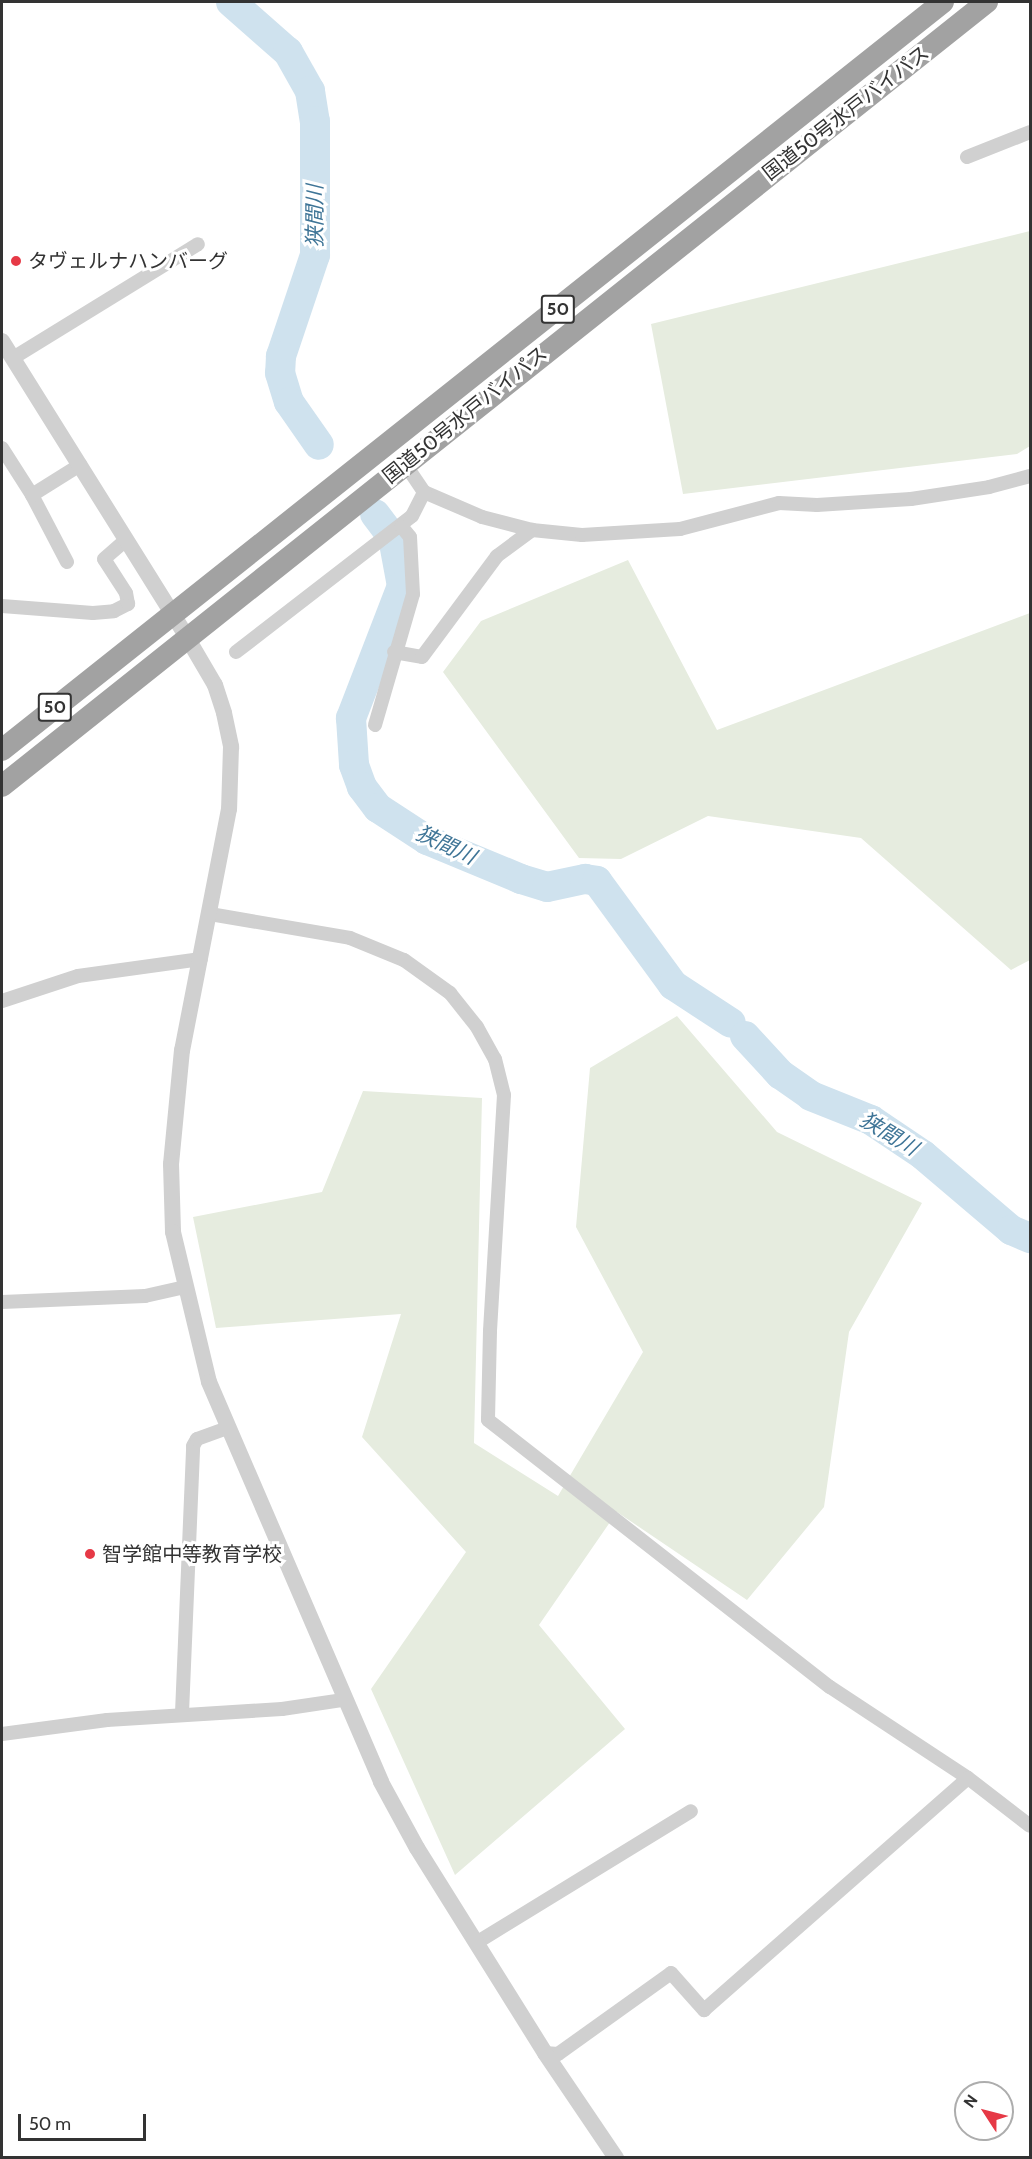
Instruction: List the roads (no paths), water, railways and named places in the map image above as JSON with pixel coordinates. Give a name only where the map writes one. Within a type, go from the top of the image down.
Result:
[{"type":"highway","name":"国道50号水戸バイパス","points":[[2,750],[170,614],[943,2]]},
{"type":"highway","name":"国道50号水戸バイパス","points":[[2,786],[987,2]]},
{"type":"street","points":[[967,157],[1030,132]]},
{"type":"street","points":[[13,358],[198,244]]},
{"type":"street","points":[[2,341],[215,685],[231,747],[229,809],[178,1081],[171,1164],[173,1232],[198,1347],[228,1428],[343,1700],[417,1848],[545,2053],[616,2157]]},
{"type":"street","points":[[2,448],[32,495],[67,562]]},
{"type":"street","points":[[405,464],[424,492],[482,517],[532,530],[582,535],[680,529],[779,503],[817,505],[910,499],[989,487],[1030,476]]},
{"type":"street","points":[[32,495],[80,465]]},
{"type":"street","points":[[236,652],[402,527],[419,506],[424,492]]},
{"type":"street","points":[[375,724],[394,652],[413,594],[410,537],[402,527]]},
{"type":"street","points":[[394,652],[422,657],[497,556],[532,530]]},
{"type":"street","points":[[2,606],[93,613],[114,611],[128,604],[126,594],[104,559],[125,541]]},
{"type":"street","points":[[210,914],[374,945],[404,960],[450,993],[477,1027],[495,1059],[504,1095],[490,1331],[488,1420],[830,1687],[968,1778],[1030,1826]]},
{"type":"street","points":[[2,1001],[78,976],[201,959]]},
{"type":"street","points":[[2,1302],[145,1296],[185,1287]]},
{"type":"street","points":[[182,1713],[193,1446],[197,1439],[228,1428]]},
{"type":"street","points":[[2,1734],[182,1713],[282,1709],[343,1700]]},
{"type":"street","points":[[545,2053],[558,2054],[671,1973],[704,2010],[968,1778]]},
{"type":"street","points":[[476,1943],[691,1811]]},
{"type":"waterway","name":"狭間川","points":[[231,2],[288,52],[310,91],[315,121],[315,255],[281,356],[280,373],[289,402],[319,445]]},
{"type":"waterway","name":"狭間川","points":[[375,514],[387,530]]},
{"type":"waterway","name":"狭間川","points":[[394,543],[402,586],[351,718],[354,765],[362,787],[378,808],[427,840],[521,879],[547,887],[585,879],[597,881],[673,985],[731,1023]]},
{"type":"waterway","name":"狭間川","points":[[745,1036],[780,1074],[811,1096],[871,1120],[923,1155],[1011,1230],[1030,1238]]},
{"type":"place","name":"タヴェルナハンバーグ","points":[[16,261]]},
{"type":"place","name":"智学館中等教育学校","points":[[90,1554]]}]
